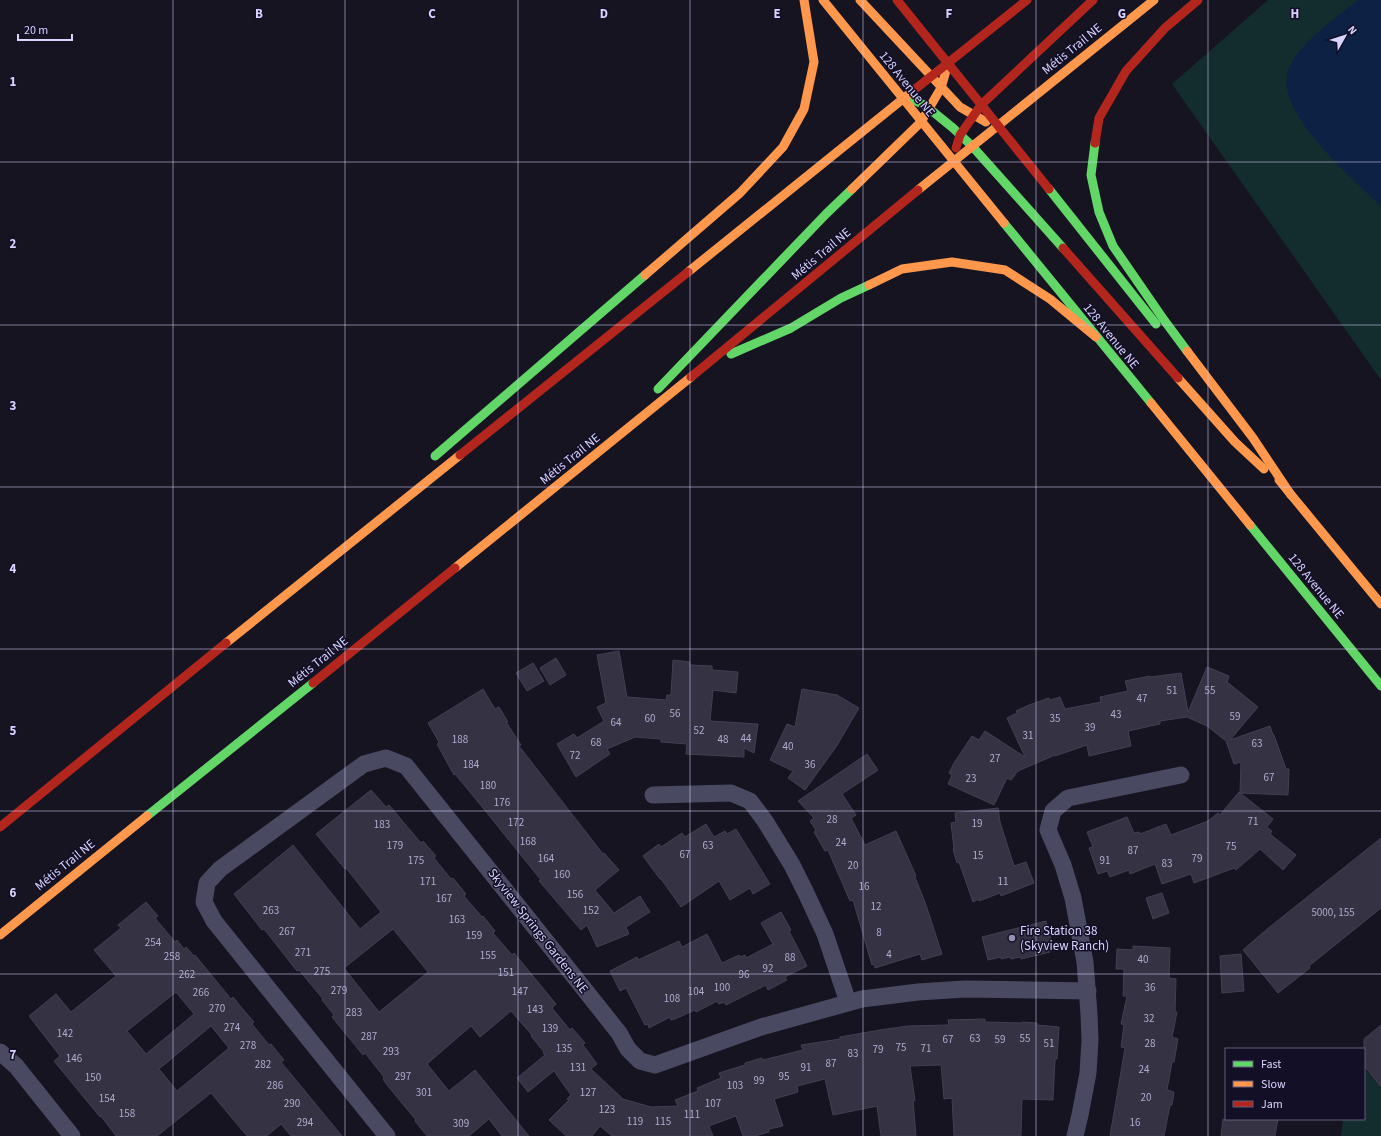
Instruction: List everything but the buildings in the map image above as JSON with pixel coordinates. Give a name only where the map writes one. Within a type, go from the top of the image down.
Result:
[{"type":"main road","points":[[428,462],[740,193],[783,147],[804,109],[814,62],[804,0]]},
{"type":"main road","name":"128 Avenue NE","points":[[823,0],[1381,686]]},
{"type":"main road","points":[[860,0],[930,77],[960,107],[988,123],[998,125]]},
{"type":"main road","points":[[897,0],[1291,495],[1381,604]]},
{"type":"main road","points":[[0,826],[341,550],[1027,0]]},
{"type":"main road","points":[[953,161],[960,135],[981,105],[1093,0]]},
{"type":"main road","name":"Métis Trail NE","points":[[0,935],[705,366],[953,161],[1154,0]]},
{"type":"main road","points":[[1198,0],[1165,28],[1126,71],[1099,118],[1091,175],[1099,212],[1113,246],[1164,320],[1253,438],[1291,495]]},
{"type":"main road","points":[[595,455],[826,214],[921,122],[941,88],[948,64]]},
{"type":"main road","points":[[903,99],[917,101],[930,109],[945,120],[972,146],[1235,442],[1291,495]]},
{"type":"main road","points":[[705,366],[791,328],[842,298],[902,269],[952,262],[1005,270],[1050,299],[1096,337]]},
{"type":"main road","points":[[341,550],[370,515]]},
{"type":"street","name":"Skyview Springs Gardens NE","points":[[387,1136],[214,921],[204,902],[207,883],[220,869],[364,764],[386,758],[406,766],[619,1033],[628,1049],[640,1061],[655,1064],[761,1027],[848,1002],[888,996],[965,989],[1088,991]]},
{"type":"street","points":[[1075,1136],[1088,1073],[1090,1040],[1088,991],[1080,931],[1073,898],[1048,830],[1053,811],[1068,798],[1181,775]]},
{"type":"street","points":[[652,795],[731,793],[750,801],[765,820],[792,865],[806,893],[825,934],[848,1002]]},
{"type":"street","points":[[0,1052],[16,1066],[72,1136]]},
{"type":"green space","points":[[1268,0],[1381,0],[1381,380],[1172,84]]},
{"type":"green space","points":[[1365,1069],[1381,1088],[1381,1136],[1341,1136],[1343,1120],[1365,1120]]},
{"type":"water","points":[[1358,0],[1381,0],[1381,206],[1336,163],[1319,144],[1304,125],[1293,106],[1287,88],[1288,71],[1293,61],[1308,41]]},
{"type":"traffic: fast","points":[[903,99],[916,101],[926,106],[953,128],[972,146],[1063,248]]},
{"type":"traffic: fast","points":[[1095,143],[1091,175],[1099,212],[1113,246],[1187,351]]},
{"type":"traffic: fast","points":[[658,389],[826,214],[852,189]]},
{"type":"traffic: fast","points":[[1049,189],[1156,324]]},
{"type":"traffic: fast","points":[[1004,223],[1151,403]]},
{"type":"traffic: fast","points":[[435,456],[645,275]]},
{"type":"traffic: fast","points":[[731,354],[791,328],[841,298],[869,285]]},
{"type":"traffic: fast","points":[[1250,525],[1381,686]]},
{"type":"traffic: fast","points":[[147,816],[313,683]]},
{"type":"traffic: slow","points":[[645,275],[740,193],[783,147],[804,109],[814,62],[804,0]]},
{"type":"traffic: slow","points":[[823,0],[1004,223]]},
{"type":"traffic: slow","points":[[860,0],[960,107],[986,122]]},
{"type":"traffic: slow","points":[[918,190],[1154,0]]},
{"type":"traffic: slow","points":[[852,189],[921,122],[941,88],[948,64]]},
{"type":"traffic: slow","points":[[688,272],[914,90]]},
{"type":"traffic: slow","points":[[869,285],[902,269],[952,262],[1005,270],[1050,299],[1096,337]]},
{"type":"traffic: slow","points":[[1187,351],[1253,438],[1291,495]]},
{"type":"traffic: slow","points":[[455,568],[691,377]]},
{"type":"traffic: slow","points":[[1178,378],[1235,442],[1264,469]]},
{"type":"traffic: slow","points":[[1151,403],[1250,525]]},
{"type":"traffic: slow","points":[[226,643],[460,455]]},
{"type":"traffic: slow","points":[[1279,480],[1381,604]]},
{"type":"traffic: slow","points":[[0,935],[147,816]]},
{"type":"traffic: jam","points":[[897,0],[1049,189]]},
{"type":"traffic: jam","points":[[914,90],[1027,0]]},
{"type":"traffic: jam","points":[[956,148],[960,135],[981,105],[1093,0]]},
{"type":"traffic: jam","points":[[1095,143],[1099,118],[1126,71],[1165,28],[1198,0]]},
{"type":"traffic: jam","points":[[691,377],[918,190]]},
{"type":"traffic: jam","points":[[1063,248],[1178,378]]},
{"type":"traffic: jam","points":[[460,455],[688,272]]},
{"type":"traffic: jam","points":[[313,683],[455,568]]},
{"type":"traffic: jam","points":[[0,827],[226,643]]},
{"type":"place","name":"Fire Station 38 (Skyview Ranch)","points":[[1012,938]]}]
